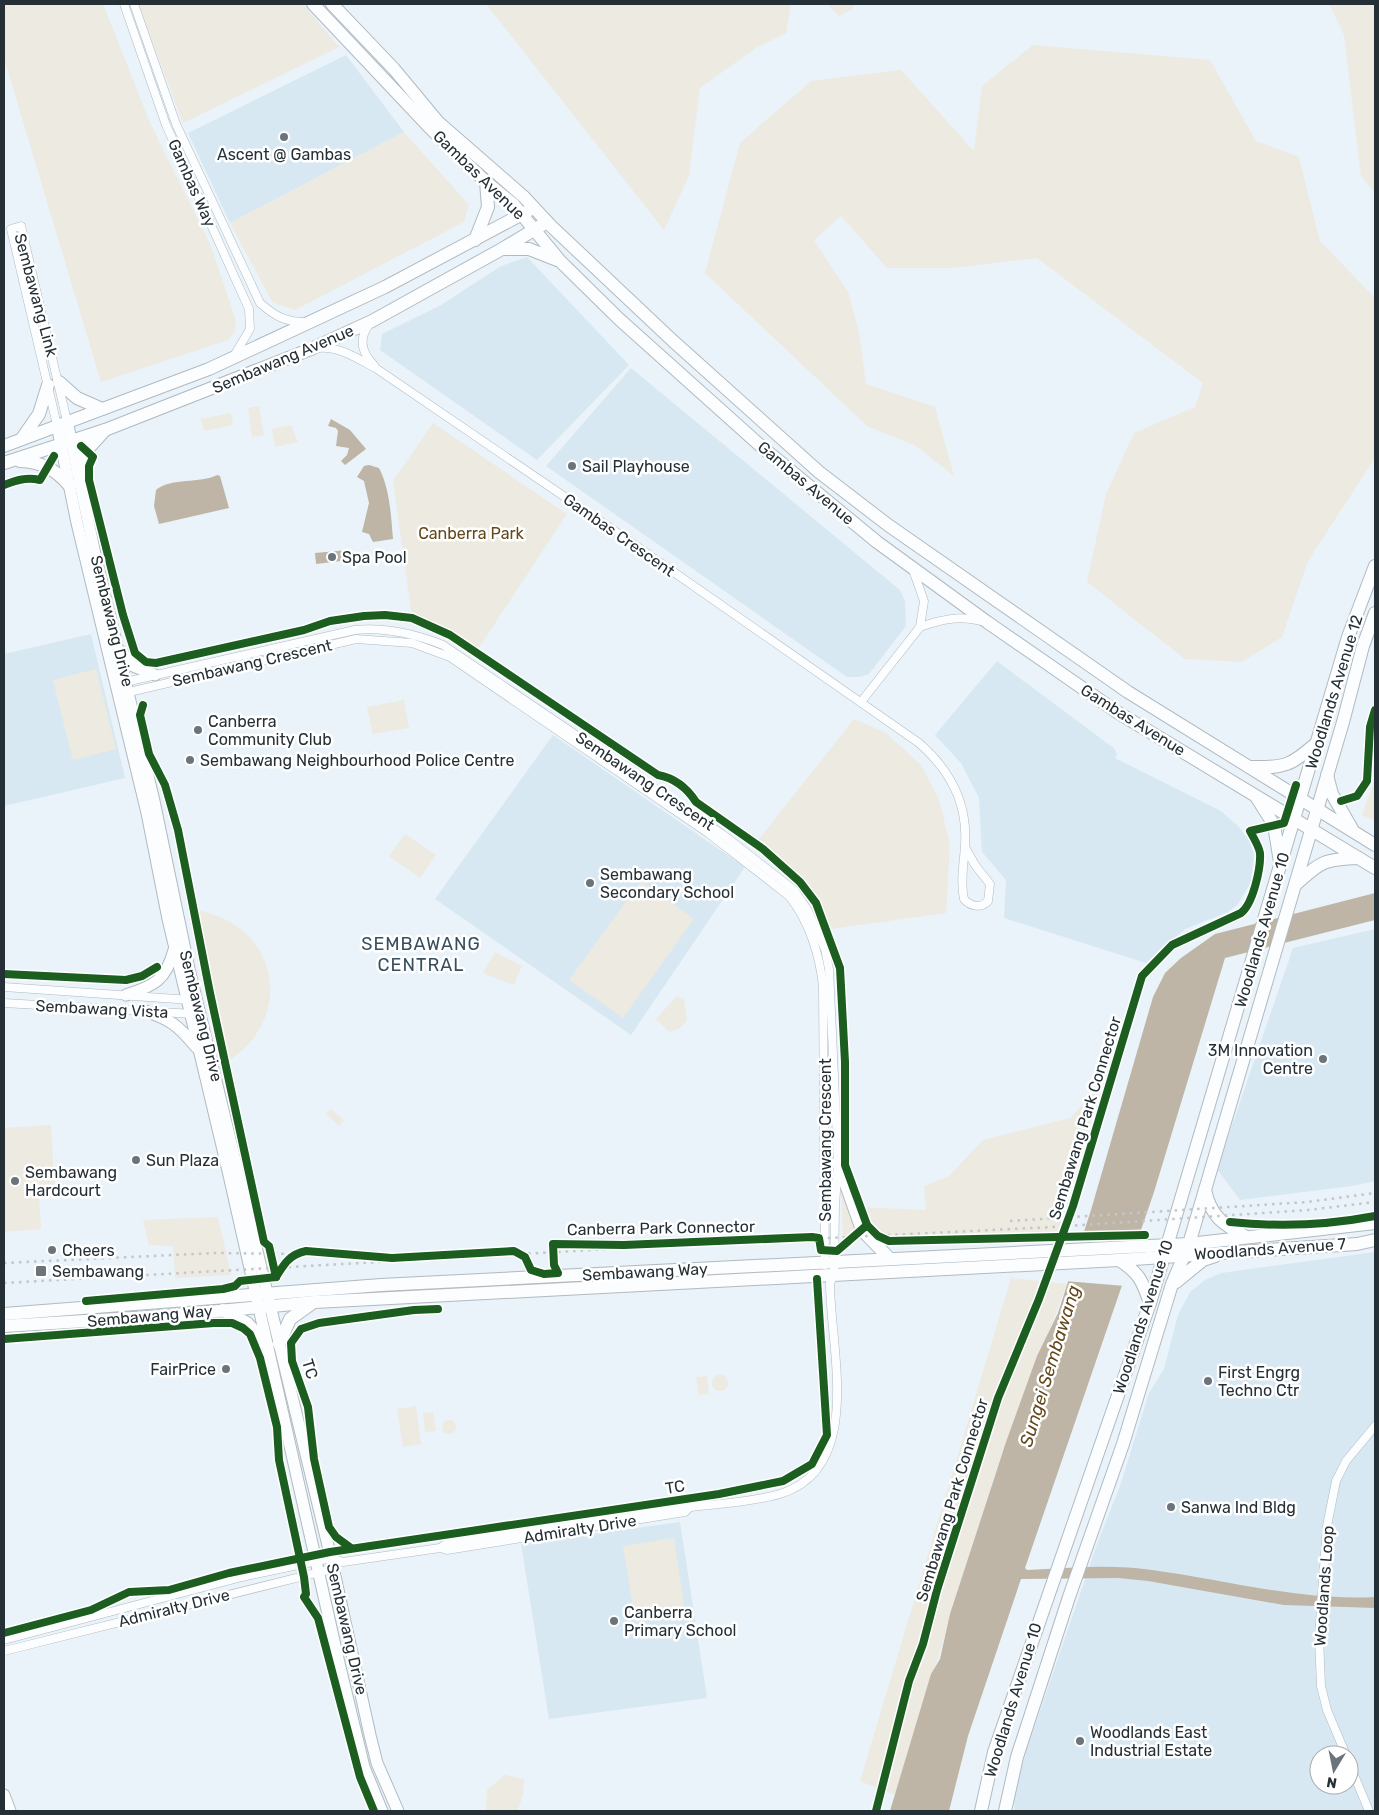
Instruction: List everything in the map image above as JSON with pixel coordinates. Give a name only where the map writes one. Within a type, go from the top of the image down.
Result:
[{"type":"main road","name":"Gambas Avenue","points":[[313,4],[431,129],[522,215],[560,261],[626,325],[763,448],[854,523],[987,622],[1117,712],[1375,868]]},
{"type":"main road","name":"Gambas Avenue","points":[[332,4],[394,69],[438,122],[534,208],[546,222],[673,341],[819,472],[868,510],[1128,692],[1375,845]]},
{"type":"main road","points":[[475,240],[488,207],[486,182]]},
{"type":"main road","name":"Sembawang Avenue","points":[[4,446],[233,357],[311,322],[394,283],[534,208]]},
{"type":"main road","name":"Sembawang Avenue","points":[[7,462],[105,430],[311,349],[372,321],[502,250],[546,222]]},
{"type":"main road","points":[[502,250],[529,249],[560,261]]},
{"type":"main road","points":[[21,439],[39,414],[53,384],[77,398],[102,409]]},
{"type":"main road","name":"Sembawang Drive","points":[[62,423],[77,523],[123,688],[195,1014],[273,1344],[331,1558],[338,1566],[377,1763],[398,1811]]},
{"type":"main road","points":[[78,473],[86,451],[105,430]]},
{"type":"main road","name":"Sembawang Drive","points":[[66,443],[78,473],[117,644],[123,688],[175,948],[192,1000]]},
{"type":"main road","points":[[7,462],[34,462],[48,466],[59,473],[70,486]]},
{"type":"main road","points":[[808,485],[818,487],[822,485],[823,482],[819,472]]},
{"type":"main road","points":[[854,523],[850,513],[853,509],[868,510]]},
{"type":"main road","name":"Woodlands Avenue 12","points":[[1295,818],[1348,636],[1375,566]]},
{"type":"main road","name":"Woodlands Avenue 12","points":[[1311,828],[1363,646],[1375,613]]},
{"type":"main road","points":[[117,644],[127,661],[144,672],[155,675]]},
{"type":"main road","points":[[1247,767],[1279,768],[1292,763],[1318,742]]},
{"type":"main road","points":[[1327,775],[1332,794],[1352,831]]},
{"type":"main road","points":[[1255,794],[1274,825],[1281,865]]},
{"type":"main road","name":"Woodlands Avenue 10","points":[[981,1811],[994,1752],[1150,1303],[1295,818]]},
{"type":"main road","name":"Woodlands Avenue 10","points":[[1005,1811],[1017,1757],[1069,1597],[1125,1436],[1172,1284],[1187,1249],[1311,828]]},
{"type":"main road","points":[[1294,884],[1315,867],[1331,859],[1359,858]]},
{"type":"main road","points":[[126,995],[143,990],[165,975],[175,948]]},
{"type":"main road","points":[[142,1010],[165,1017],[179,1026],[198,1048]]},
{"type":"main road","name":"Sembawang Drive","points":[[195,1014],[198,1048],[229,1175],[261,1293]]},
{"type":"main road","points":[[838,1162],[862,1230],[889,1258]]},
{"type":"main road","points":[[1205,1187],[1208,1204],[1221,1223],[1246,1237]]},
{"type":"main road","name":"Woodlands Avenue 7","points":[[1187,1249],[1246,1237],[1375,1223]]},
{"type":"main road","name":"Woodlands Avenue 7","points":[[1166,1250],[1187,1249],[1227,1253],[1356,1244],[1375,1240]]},
{"type":"main road","name":"Sembawang Way","points":[[4,1326],[112,1320],[315,1302],[830,1278],[1052,1257],[1166,1250]]},
{"type":"main road","name":"Sembawang Way","points":[[4,1314],[381,1285],[694,1270],[889,1258],[1052,1257],[1119,1260],[1137,1252]]},
{"type":"main road","points":[[1172,1284],[1203,1260],[1227,1253]]},
{"type":"main road","points":[[1119,1260],[1134,1270],[1142,1279],[1150,1303]]},
{"type":"main road","points":[[381,1285],[380,1288],[385,1294],[400,1299]]},
{"type":"main road","points":[[222,1309],[247,1323],[273,1344],[296,1313],[315,1302]]},
{"type":"main road","name":"Sembawang Drive","points":[[273,1344],[316,1560],[364,1766],[382,1811]]},
{"type":"main road","points":[[4,1796],[10,1811]]},
{"type":"street","name":"Gambas Way","points":[[124,4],[166,125],[249,309],[250,329],[233,357]]},
{"type":"street","name":"Gambas Way","points":[[134,4],[176,124],[260,303],[279,318],[290,322],[311,322]]},
{"type":"street","name":"Sembawang Link","points":[[21,226],[53,384],[62,423],[11,229],[21,226]]},
{"type":"street","name":"Gambas Crescent","points":[[372,321],[362,335],[362,344],[367,357],[377,369]]},
{"type":"street","name":"Gambas Crescent","points":[[311,349],[332,348],[377,369],[919,743],[941,764],[952,780],[960,802],[965,847],[974,865],[990,884],[988,901],[982,906],[968,904],[964,899],[962,859],[965,847]]},
{"type":"street","points":[[861,702],[920,627],[924,601],[912,568]]},
{"type":"street","points":[[920,627],[948,618],[971,618],[987,622]]},
{"type":"street","name":"Sembawang Crescent","points":[[123,688],[155,675],[355,630],[381,629],[418,636],[443,644],[722,834],[794,890],[807,909],[825,949],[829,967],[838,1162],[830,1261]]},
{"type":"street","name":"Sembawang Crescent","points":[[123,688],[356,639],[412,643],[439,652],[457,662],[708,833],[789,896],[804,919],[815,946],[823,987],[830,1278]]},
{"type":"street","name":"Sembawang Vista","points":[[4,987],[192,1000]]},
{"type":"street","name":"Sembawang Vista","points":[[4,1003],[195,1014]]},
{"type":"street","name":"Admiralty Drive","points":[[4,1651],[319,1573],[338,1566],[440,1548],[447,1550],[685,1512],[690,1507],[780,1494],[804,1480],[827,1454],[834,1434],[837,1407],[830,1278]]},
{"type":"street","name":"Woodlands Loop","points":[[1342,1745],[1327,1710],[1321,1686],[1319,1638],[1327,1526],[1336,1481],[1346,1461],[1375,1426]]},
{"type":"street","name":"Admiralty Drive","points":[[4,1640],[242,1577],[331,1558]]},
{"type":"street","points":[[1359,1787],[1369,1811]]},
{"type":"shaded area","name":"Ascent @ Gambas","points":[[346,55],[404,132],[230,223],[188,133]]},
{"type":"shaded area","points":[[527,257],[629,365],[537,460],[380,350],[382,334],[441,305],[501,266]]},
{"type":"shaded area","points":[[631,368],[900,590],[905,601],[906,626],[869,674],[859,677],[847,677],[546,466]]},
{"type":"shaded area","points":[[91,634],[125,778],[4,806],[4,654]]},
{"type":"shaded area","points":[[997,661],[1115,749],[1117,755],[1115,758],[1221,811],[1238,826],[1250,842],[1254,855],[1251,882],[1238,904],[1228,912],[1185,929],[1146,963],[1004,918],[1006,880],[982,852],[979,798],[961,763],[935,735]]},
{"type":"shaded area","name":"Sembawang Secondary School","points":[[553,735],[745,867],[631,1035],[435,899]]},
{"type":"shaded area","name":"3M Innovation Centre","points":[[1375,929],[1375,1181],[1352,1186],[1240,1200],[1217,1169],[1293,948]]},
{"type":"shaded area","points":[[1375,1252],[1375,1811],[1014,1811],[1015,1791],[1027,1749],[1097,1544],[1120,1486],[1149,1393],[1164,1369],[1178,1315],[1190,1292],[1205,1280],[1221,1273]]},
{"type":"shaded area","name":"Canberra Primary School","points":[[680,1522],[707,1698],[549,1719],[521,1544]]},
{"type":"green space","points":[[4,4],[103,4],[150,123],[211,246],[236,321],[235,331],[228,340],[101,382],[4,58]]},
{"type":"green space","points":[[138,4],[303,4],[339,47],[183,123]]},
{"type":"green space","points":[[486,4],[791,4],[786,33],[756,48],[700,88],[689,176],[664,230]]},
{"type":"green space","points":[[827,4],[854,4],[853,9],[839,16]]},
{"type":"green space","points":[[1329,4],[1375,4],[1375,192],[1361,176],[1344,35]]},
{"type":"green space","points":[[1033,45],[1210,60],[1256,141],[1299,157],[1320,241],[1375,298],[1375,458],[1308,561],[1282,637],[1242,662],[1185,659],[1087,582],[1106,494],[1134,433],[1195,407],[1203,383],[1037,258],[952,268],[887,268],[841,216],[814,240],[848,292],[859,332],[866,384],[935,407],[954,476],[916,446],[867,426],[705,273],[740,143],[811,81],[901,70],[974,151],[982,86]]},
{"type":"green space","points":[[404,132],[469,205],[464,222],[295,310],[273,303],[230,223]]},
{"type":"green space","points":[[259,406],[264,435],[252,437],[248,408]]},
{"type":"green space","points":[[231,413],[233,425],[204,431],[201,419]]},
{"type":"green space","name":"Canberra Park","points":[[433,423],[567,514],[478,649],[411,611],[393,481]]},
{"type":"green space","points":[[291,425],[298,442],[275,447],[272,429]]},
{"type":"green space","points":[[96,669],[116,749],[73,760],[53,680]]},
{"type":"green space","points":[[404,700],[409,728],[373,734],[367,707]]},
{"type":"green space","points":[[854,719],[886,733],[921,765],[939,799],[950,845],[946,913],[831,929],[810,890],[759,839]]},
{"type":"green space","points":[[1375,779],[1375,821],[1362,815]]},
{"type":"green space","points":[[405,834],[436,855],[420,878],[389,856]]},
{"type":"green space","points":[[641,881],[694,919],[623,1018],[569,980]]},
{"type":"green space","points":[[195,910],[223,918],[245,933],[260,952],[268,974],[270,997],[264,1020],[250,1042],[228,1061]]},
{"type":"green space","points":[[495,952],[522,966],[514,985],[483,973]]},
{"type":"green space","points":[[677,996],[684,999],[687,1020],[680,1028],[670,1032],[656,1019]]},
{"type":"green space","points":[[1101,1086],[1057,1234],[843,1241],[841,1183],[858,1207],[926,1210],[924,1186],[949,1176],[983,1140],[1070,1118]]},
{"type":"green space","points":[[331,1109],[344,1120],[339,1126],[326,1114]]},
{"type":"green space","points":[[51,1125],[55,1197],[39,1198],[41,1229],[4,1232],[4,1128]]},
{"type":"green space","points":[[218,1217],[231,1275],[175,1278],[173,1246],[149,1245],[143,1220]]},
{"type":"green space","points":[[1011,1278],[1067,1284],[997,1468],[895,1795],[860,1781]]},
{"type":"green space","points":[[717,1375],[723,1375],[728,1380],[726,1389],[717,1391],[712,1386],[712,1380]]},
{"type":"green space","points":[[707,1376],[709,1394],[699,1395],[696,1377]]},
{"type":"green space","points":[[416,1406],[421,1444],[403,1447],[397,1409]]},
{"type":"green space","points":[[433,1412],[436,1431],[425,1432],[423,1413]]},
{"type":"green space","points":[[446,1420],[452,1420],[456,1427],[452,1434],[446,1434],[442,1430],[442,1424]]},
{"type":"green space","points":[[674,1538],[685,1612],[635,1620],[623,1546]]},
{"type":"green space","points":[[505,1775],[524,1779],[523,1795],[518,1810],[486,1811],[487,1790]]},
{"type":"water","points":[[331,419],[350,430],[366,449],[345,465],[341,461],[347,455],[349,448],[336,446],[338,431],[336,428],[328,426]]},
{"type":"water","points":[[369,465],[379,468],[386,485],[393,539],[373,542],[369,534],[362,532],[369,503],[364,481],[357,477],[364,466]]},
{"type":"water","points":[[217,475],[220,476],[229,508],[159,524],[154,506],[156,490],[170,483],[210,478]]},
{"type":"water","name":"Spa Pool","points":[[348,550],[349,560],[316,564],[315,553]]},
{"type":"water","name":"Sungei Sembawang","points":[[1375,893],[1375,920],[1225,958],[1154,1192],[1025,1568],[1027,1570],[1090,1567],[1137,1568],[1291,1593],[1319,1596],[1375,1597],[1375,1608],[1284,1605],[1148,1581],[1118,1578],[1021,1579],[968,1736],[949,1811],[890,1811],[931,1674],[940,1659],[950,1614],[1006,1442],[1037,1356],[1058,1313],[1091,1210],[1153,997],[1165,973],[1181,958],[1215,934]]},
{"type":"pier","points":[[1143,1232],[1125,1286],[1065,1281],[1080,1235]]},
{"type":"railway","points":[[1010,1221],[1307,1202],[1375,1193]]},
{"type":"railway","points":[[4,1283],[664,1246],[1053,1227],[1308,1210],[1375,1202]]},
{"type":"railway","points":[[4,1263],[215,1253],[378,1255]]},
{"type":"cycle path","points":[[81,446],[93,457],[89,466],[89,480],[123,615],[135,653],[146,662],[156,663],[304,630],[330,621],[385,615],[412,618],[450,635],[658,775],[680,784],[696,802],[763,849],[800,882],[816,903],[840,968],[845,1062],[845,1165],[867,1225]]},
{"type":"cycle path","points":[[4,485],[22,480],[40,480],[54,456]]},
{"type":"cycle path","points":[[143,705],[140,715],[149,754],[165,785],[178,830],[210,993],[264,1242],[269,1246],[276,1277]]},
{"type":"cycle path","points":[[1341,801],[1357,796],[1367,781],[1370,727],[1375,710]]},
{"type":"cycle path","name":"Sembawang Park Connector","points":[[876,1811],[909,1681],[923,1644],[937,1590],[998,1398],[1039,1299],[1073,1206],[1142,976],[1172,945],[1241,913],[1253,894],[1260,860],[1258,847],[1250,831],[1284,823],[1296,785]]},
{"type":"cycle path","points":[[4,974],[126,980],[142,976],[157,967]]},
{"type":"cycle path","points":[[1230,1222],[1303,1224],[1375,1216]]},
{"type":"cycle path","name":"Canberra Park Connector","points":[[276,1277],[292,1257],[306,1251],[392,1258],[514,1251],[525,1257],[531,1270],[544,1274],[558,1273],[554,1265],[553,1244],[624,1245],[812,1237],[819,1238],[821,1250],[837,1251],[867,1225],[878,1236],[889,1241],[1145,1235]]},
{"type":"cycle path","points":[[86,1301],[223,1289],[235,1286],[240,1281],[276,1277]]},
{"type":"cycle path","name":"TC","points":[[4,1633],[91,1610],[129,1592],[169,1590],[229,1573],[330,1552],[719,1494],[783,1481],[812,1464],[827,1435],[817,1279]]},
{"type":"cycle path","name":"TC","points":[[351,1548],[336,1537],[329,1527],[314,1459],[308,1407],[292,1361],[291,1343],[301,1329],[319,1323],[414,1310],[438,1309]]},
{"type":"cycle path","points":[[4,1339],[214,1323],[232,1323],[250,1334],[260,1358],[277,1427],[279,1460],[304,1577],[306,1594],[304,1597],[318,1618],[360,1777],[374,1811]]},
{"type":"place","name":"Ascent @ Gambas","points":[[284,137]]},
{"type":"place","name":"Sail Playhouse","points":[[572,466]]},
{"type":"place","name":"Spa Pool","points":[[332,557]]},
{"type":"place","name":"Canberra Community Club","points":[[198,730]]},
{"type":"place","name":"Sembawang Neighbourhood Police Centre","points":[[190,760]]},
{"type":"place","name":"Sembawang Secondary School","points":[[590,883]]},
{"type":"place","name":"3M Innovation Centre","points":[[1323,1059]]},
{"type":"place","name":"Sun Plaza","points":[[136,1160]]},
{"type":"place","name":"Sembawang Hardcourt","points":[[15,1181]]},
{"type":"place","name":"Cheers","points":[[52,1250]]},
{"type":"place","name":"Sembawang","points":[[41,1271]]},
{"type":"place","name":"FairPrice","points":[[226,1369]]},
{"type":"place","name":"First Engrg Techno Ctr","points":[[1208,1381]]},
{"type":"place","name":"Sanwa Ind Bldg","points":[[1171,1507]]},
{"type":"place","name":"Canberra Primary School","points":[[614,1621]]},
{"type":"place","name":"Woodlands East Industrial Estate","points":[[1080,1741]]},
{"type":"district","name":"SEMBAWANG CENTRAL","points":[[421,954]]}]
